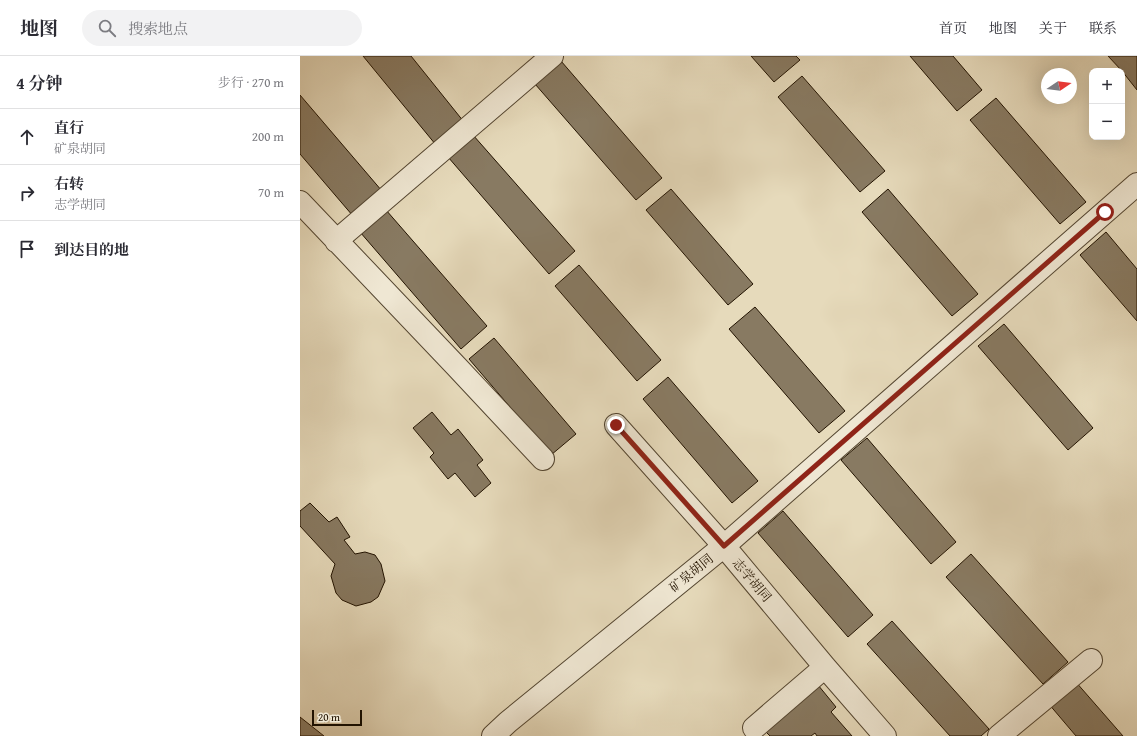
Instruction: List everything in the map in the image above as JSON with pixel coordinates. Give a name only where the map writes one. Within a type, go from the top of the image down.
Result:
[{"type":"street","points":[[336,241],[552,56]]},
{"type":"street","name":"矿泉胡同","points":[[493,736],[508,722],[724,546],[1137,184]]},
{"type":"street","points":[[300,202],[543,459]]},
{"type":"street","name":"志学胡同","points":[[616,425],[724,546],[885,736]]},
{"type":"street","points":[[999,736],[1091,660]]},
{"type":"street","points":[[754,728],[825,667]]},
{"type":"building","points":[[363,56],[411,56],[464,122],[436,145]]},
{"type":"building","points":[[751,56],[796,56],[800,60],[774,82]]},
{"type":"building","points":[[910,56],[953,56],[982,90],[957,111]]},
{"type":"building","points":[[1108,56],[1137,56],[1137,90],[1125,75],[1125,68],[1119,68]]},
{"type":"building","points":[[561,61],[662,178],[636,200],[535,84]]},
{"type":"building","points":[[802,76],[885,171],[860,192],[778,97]]},
{"type":"building","points":[[300,95],[382,191],[353,216],[300,154]]},
{"type":"building","points":[[996,98],[1086,202],[1060,224],[970,120]]},
{"type":"building","points":[[473,135],[575,251],[549,274],[448,157]]},
{"type":"building","points":[[671,189],[753,284],[728,305],[646,210]]},
{"type":"building","points":[[888,189],[978,294],[952,316],[862,212]]},
{"type":"building","points":[[386,210],[487,326],[461,349],[360,232]]},
{"type":"building","points":[[1106,232],[1137,269],[1137,321],[1080,255]]},
{"type":"building","points":[[579,265],[661,360],[637,381],[555,286]]},
{"type":"building","points":[[755,307],[845,411],[819,433],[729,329]]},
{"type":"building","points":[[1004,324],[1093,428],[1068,450],[978,346]]},
{"type":"building","points":[[494,338],[576,434],[551,455],[469,359]]},
{"type":"building","points":[[668,377],[758,481],[732,503],[643,399]]},
{"type":"building","points":[[432,412],[451,435],[458,429],[483,460],[477,465],[491,483],[475,497],[455,473],[448,479],[430,457],[434,453],[413,428]]},
{"type":"building","points":[[867,438],[956,542],[931,564],[841,460]]},
{"type":"building","points":[[310,503],[329,522],[337,517],[350,537],[344,540],[355,554],[365,552],[375,555],[381,564],[385,581],[378,597],[371,602],[356,606],[342,600],[336,593],[331,576],[335,564],[300,526],[300,511]]},
{"type":"building","points":[[783,511],[873,615],[848,637],[758,533]]},
{"type":"building","points":[[971,554],[1068,662],[1043,684],[946,577]]},
{"type":"building","points":[[892,621],[989,729],[981,736],[950,736],[867,644]]},
{"type":"building","points":[[1075,681],[1123,736],[1076,736],[1048,703]]},
{"type":"building","points":[[818,685],[836,707],[831,712],[852,736],[817,736],[815,733],[811,736],[770,736],[765,731]]},
{"type":"building","points":[[300,717],[324,736],[300,736]]},
{"type":"route","points":[[616,425],[724,546],[1105,212]]}]
